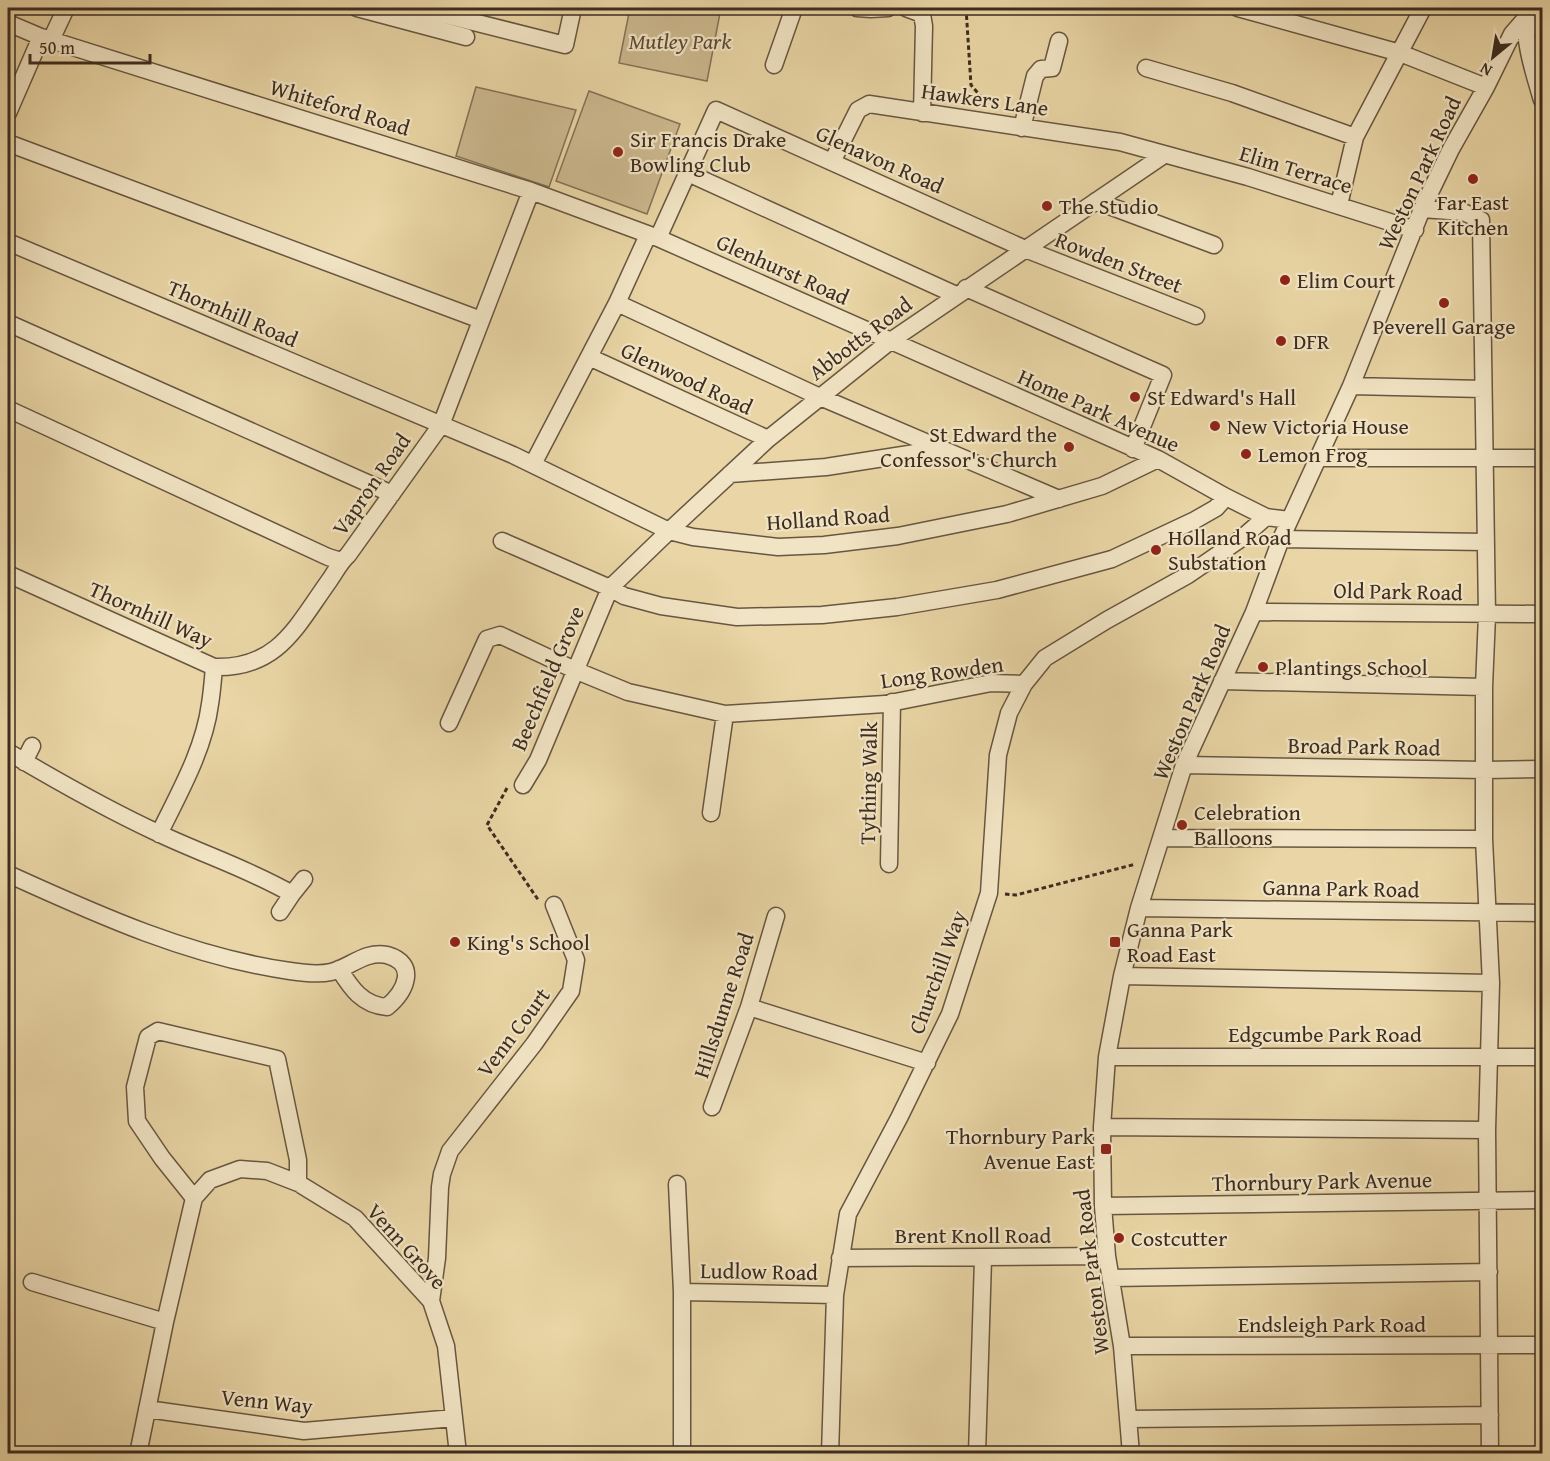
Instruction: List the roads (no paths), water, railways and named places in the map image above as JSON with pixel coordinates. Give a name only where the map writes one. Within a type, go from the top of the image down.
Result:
[{"type":"street","points":[[8,113],[46,38],[66,8]]},
{"type":"street","points":[[357,8],[466,37]]},
{"type":"street","points":[[418,8],[565,45],[573,8]]},
{"type":"street","points":[[774,65],[794,8]]},
{"type":"street","points":[[857,8],[888,8]]},
{"type":"street","points":[[906,8],[922,14],[924,26],[922,113]]},
{"type":"street","points":[[1239,8],[1400,53],[1486,87]]},
{"type":"street","points":[[1339,205],[1355,137],[1423,8]]},
{"type":"street","points":[[1525,13],[1542,29]]},
{"type":"street","points":[[1525,13],[1528,49],[1542,100]]},
{"type":"street","name":"Weston Park Road","points":[[1131,1454],[1122,1346],[1107,1256],[1102,1206],[1102,1127],[1107,1057],[1122,976],[1139,908],[1184,765],[1254,612],[1289,520],[1351,386],[1422,209],[1451,148],[1525,13]]},
{"type":"street","name":"Whiteford Road","points":[[8,23],[46,38],[531,191],[653,236]]},
{"type":"street","points":[[1022,128],[1035,76],[1041,69],[1052,68],[1059,41]]},
{"type":"street","points":[[1146,68],[1232,93],[1355,137]]},
{"type":"street","name":"Hawkers Lane","points":[[832,162],[858,110],[869,104],[1022,128],[1078,134],[1120,142],[1164,155]]},
{"type":"street","name":"Glenavon Road","points":[[688,173],[716,110],[1026,249]]},
{"type":"street","points":[[8,143],[481,320]]},
{"type":"street","name":"Abbotts Road","points":[[609,588],[768,439],[889,342],[1164,155]]},
{"type":"street","name":"Elim Terrace","points":[[1164,155],[1248,177],[1415,230]]},
{"type":"street","points":[[534,464],[617,303],[688,173],[1163,375],[1133,448]]},
{"type":"street","name":"Vapron Road","points":[[8,409],[341,561],[348,555],[441,425],[531,191]]},
{"type":"street","points":[[1096,201],[1214,245]]},
{"type":"street","points":[[1422,209],[1463,212],[1481,220],[1487,615],[1484,687],[1485,839],[1491,983],[1487,1130],[1490,1454]]},
{"type":"street","name":"Glenhurst Road","points":[[653,236],[889,342]]},
{"type":"street","name":"Thornhill Road","points":[[8,242],[441,425]]},
{"type":"street","name":"Rowden Street","points":[[1026,249],[1196,316]]},
{"type":"street","points":[[617,303],[820,397],[1059,499]]},
{"type":"street","points":[[8,323],[392,494]]},
{"type":"street","name":"Home Park Avenue","points":[[889,342],[1158,459],[1226,498],[1266,517],[1289,520]]},
{"type":"street","name":"Glenwood Road","points":[[589,357],[768,439]]},
{"type":"street","points":[[1351,386],[1483,389]]},
{"type":"street","name":"Holland Road","points":[[441,425],[534,464],[669,531],[693,537],[778,547],[824,545],[898,536],[1007,514],[1102,486],[1158,459]]},
{"type":"street","points":[[730,474],[826,467],[942,449]]},
{"type":"street","points":[[1318,458],[1542,458]]},
{"type":"street","points":[[502,541],[624,596],[661,606],[737,617],[822,615],[897,607],[997,590],[1112,559],[1195,520],[1216,508],[1226,498]]},
{"type":"street","name":"Long Rowden","points":[[449,723],[487,639],[500,635],[628,692],[726,714],[892,702],[991,683],[1024,684],[1045,658],[1188,575],[1242,538],[1266,517]]},
{"type":"street","points":[[1281,539],[1485,542]]},
{"type":"street","name":"Thornhill Way","points":[[8,574],[214,667],[231,667],[270,655],[292,633],[341,561]]},
{"type":"street","name":"Beechfield Grove","points":[[517,785],[538,760],[577,671],[609,588]]},
{"type":"street","name":"Old Park Road","points":[[1254,612],[1542,614]]},
{"type":"street","points":[[159,834],[188,775],[203,735],[210,705],[214,667]]},
{"type":"street","points":[[1222,681],[1484,687]]},
{"type":"street","name":"Churchill Way","points":[[830,1454],[835,1295],[848,1214],[950,1014],[988,894],[998,755],[1009,713],[1024,684]]},
{"type":"street","name":"Tything Walk","points":[[890,864],[892,702]]},
{"type":"street","points":[[711,813],[726,714]]},
{"type":"street","points":[[24,762],[32,746]]},
{"type":"street","points":[[8,752],[90,800],[159,834],[265,878],[292,894]]},
{"type":"street","name":"Broad Park Road","points":[[1184,765],[1542,769]]},
{"type":"street","points":[[1162,838],[1485,839]]},
{"type":"street","points":[[8,874],[103,916],[165,939],[245,963],[292,972],[321,974],[339,969]]},
{"type":"street","points":[[280,912],[304,879]]},
{"type":"street","name":"Venn Court","points":[[431,1301],[437,1258],[442,1174],[450,1151],[534,1044],[571,991],[576,960],[549,908]]},
{"type":"street","name":"Ganna Park Road","points":[[1139,908],[1542,913]]},
{"type":"street","name":"Hillsdunne Road","points":[[712,1107],[749,1006],[776,916]]},
{"type":"street","points":[[1122,976],[1491,983]]},
{"type":"street","points":[[749,1006],[927,1063]]},
{"type":"street","points":[[138,1454],[165,1322],[194,1198],[137,1122],[135,1087],[148,1037],[158,1031],[277,1059],[298,1161],[298,1183]]},
{"type":"street","name":"Edgcumbe Park Road","points":[[1107,1057],[1542,1057]]},
{"type":"street","points":[[1102,1127],[1487,1130]]},
{"type":"street","name":"Venn Grove","points":[[194,1198],[210,1180],[240,1169],[267,1171],[298,1183],[355,1218],[431,1301],[446,1346],[458,1454]]},
{"type":"street","points":[[677,1184],[682,1292],[682,1454]]},
{"type":"street","name":"Thornbury Park Avenue","points":[[1102,1206],[1542,1200]]},
{"type":"street","name":"Brent Knoll Road","points":[[840,1258],[1107,1256]]},
{"type":"street","points":[[977,1454],[983,1258]]},
{"type":"street","points":[[1111,1278],[1489,1272]]},
{"type":"street","points":[[32,1282],[165,1322]]},
{"type":"street","name":"Ludlow Road","points":[[682,1292],[835,1295]]},
{"type":"street","name":"Endsleigh Park Road","points":[[1122,1346],[1542,1344]]},
{"type":"street","name":"Venn Way","points":[[147,1409],[304,1431],[454,1418]]},
{"type":"street","points":[[1129,1419],[1490,1415]]},
{"type":"place","name":"Sir Francis Drake Bowling Club","points":[[618,152]]},
{"type":"place","name":"Far East Kitchen","points":[[1473,179]]},
{"type":"place","name":"The Studio","points":[[1047,206]]},
{"type":"place","name":"Elim Court","points":[[1285,280]]},
{"type":"place","name":"Peverell Garage","points":[[1444,303]]},
{"type":"place","name":"DFR","points":[[1281,341]]},
{"type":"place","name":"St Edward's Hall","points":[[1135,397]]},
{"type":"place","name":"New Victoria House","points":[[1215,426]]},
{"type":"place","name":"St Edward the Confessor's Church","points":[[1069,447]]},
{"type":"place","name":"Lemon Frog","points":[[1246,454]]},
{"type":"place","name":"Holland Road Substation","points":[[1156,550]]},
{"type":"place","name":"Plantings School","points":[[1263,667]]},
{"type":"place","name":"Celebration Balloons","points":[[1182,825]]},
{"type":"place","name":"King's School","points":[[455,942]]},
{"type":"place","name":"Ganna Park Road East","points":[[1115,942]]},
{"type":"place","name":"Thornbury Park Avenue East","points":[[1106,1149]]},
{"type":"place","name":"Costcutter","points":[[1119,1238]]},
{"type":"park label","name":"Mutley Park","points":[[680,41]]}]
